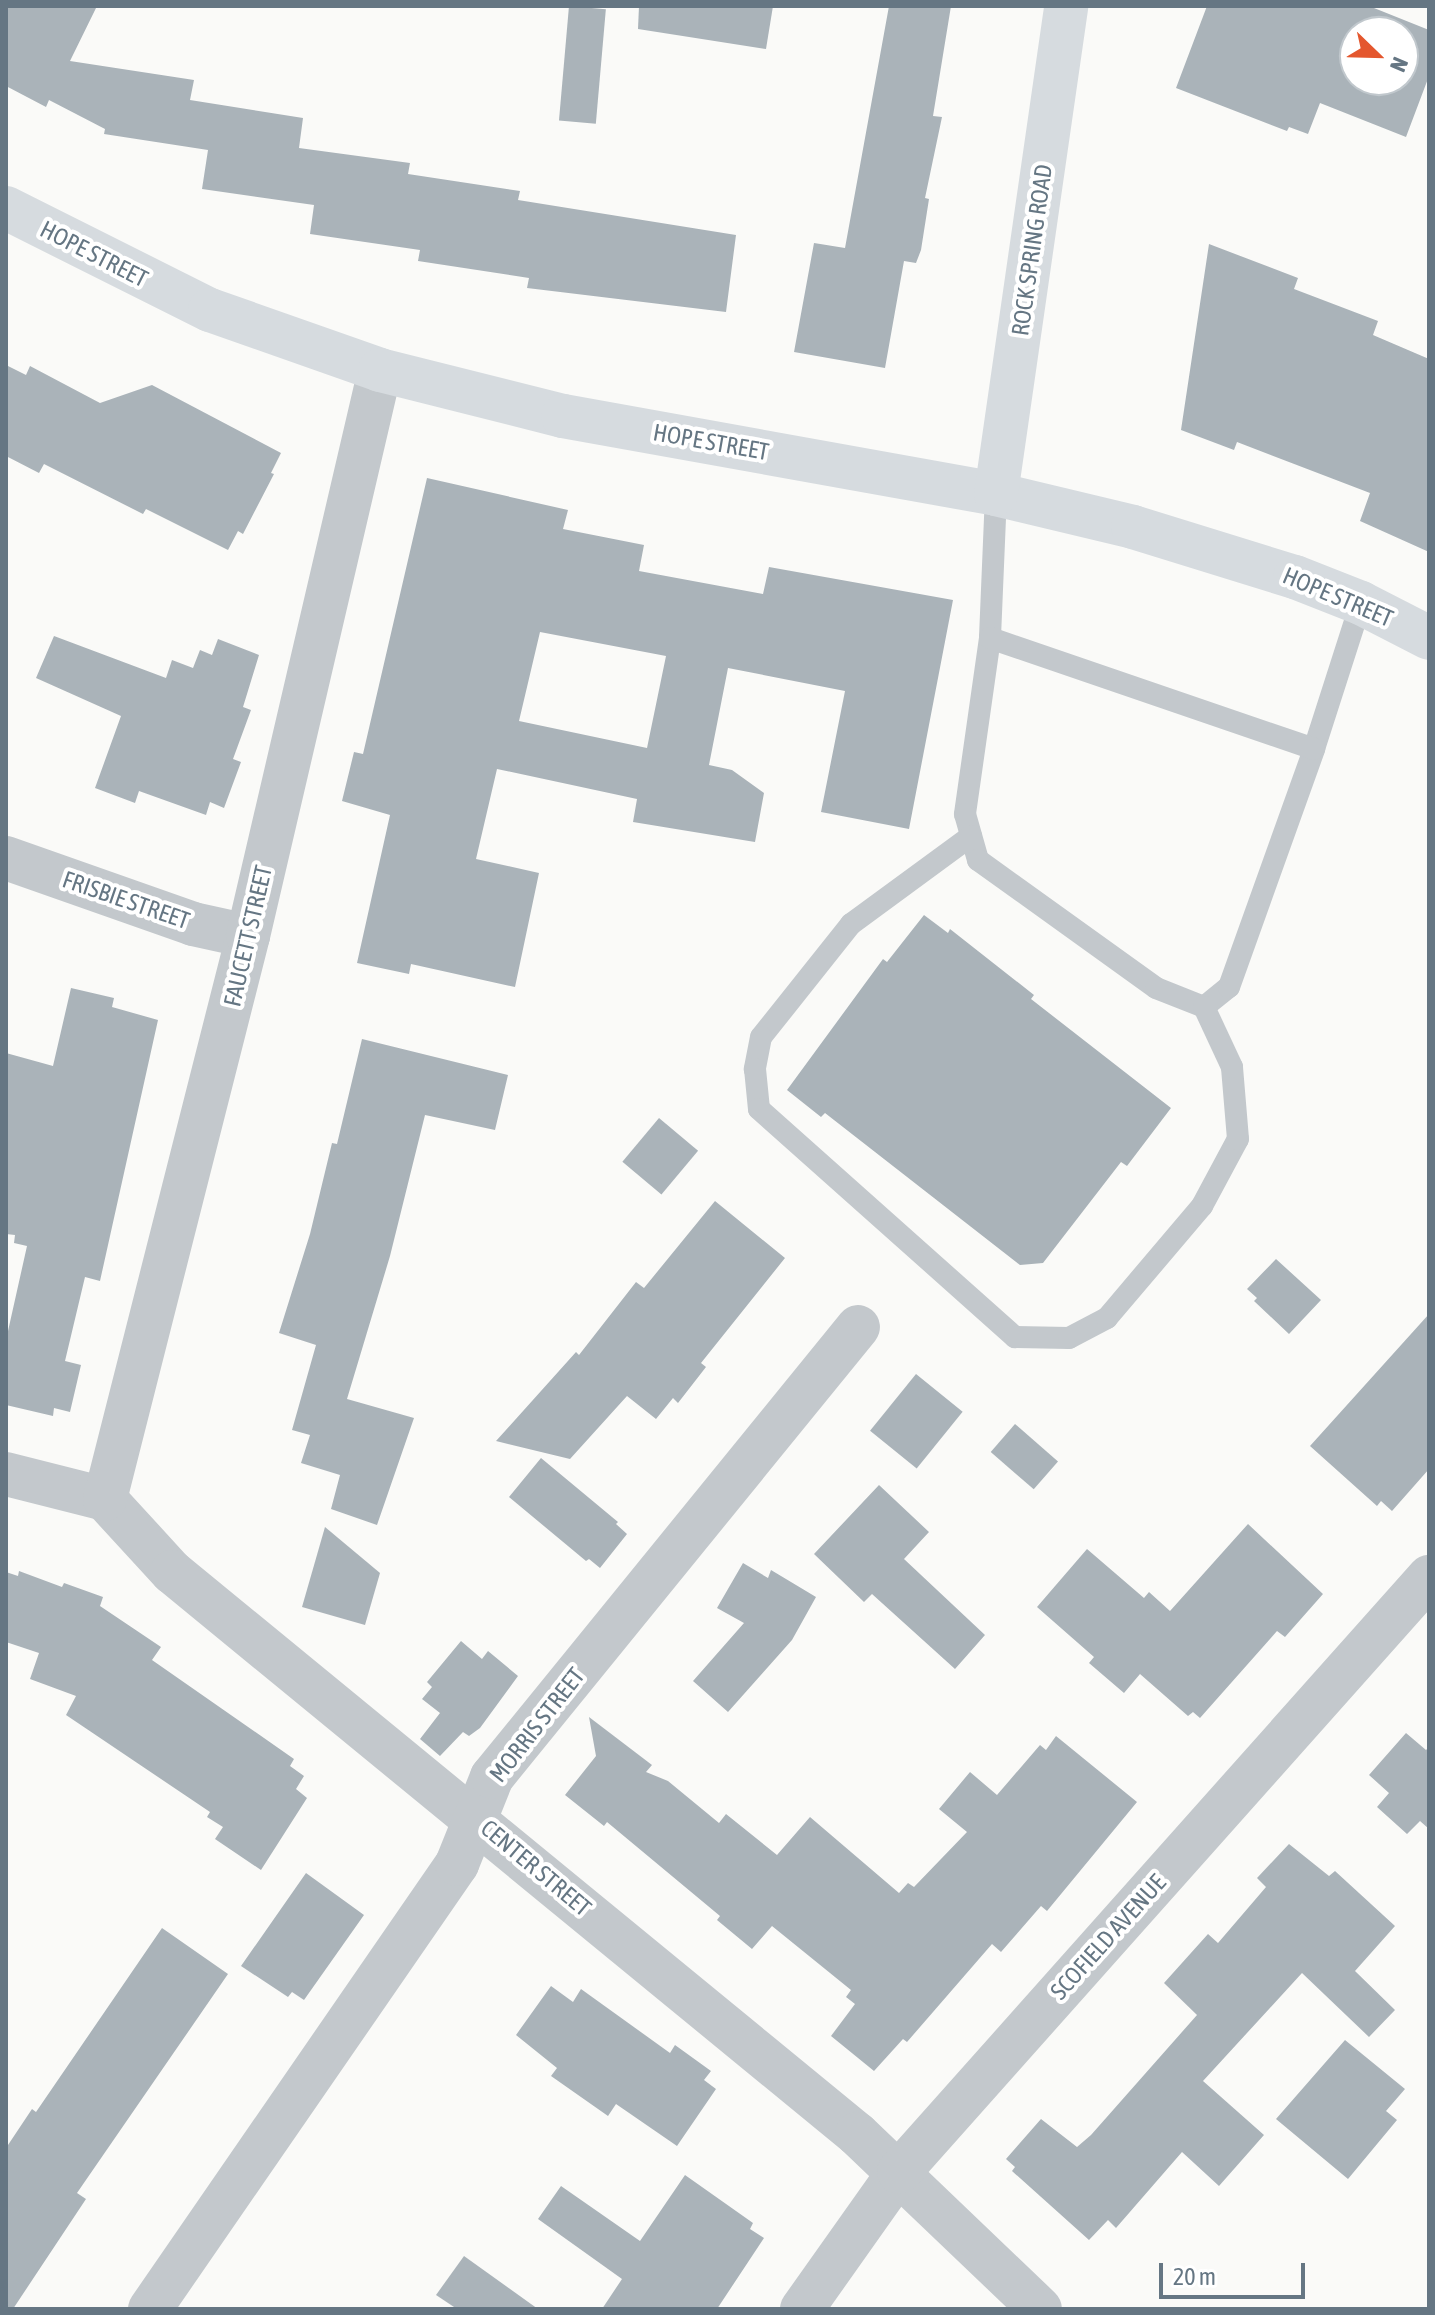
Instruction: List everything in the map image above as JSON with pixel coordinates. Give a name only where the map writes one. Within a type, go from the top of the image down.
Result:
[{"type":"main road","name":"ROCK SPRING ROAD","points":[[996,494],[1066,6]]},
{"type":"main road","name":"HOPE STREET","points":[[6,208],[132,274],[210,310],[380,370],[563,416],[996,494],[1224,552],[1361,603],[1429,638]]},
{"type":"street","name":"FAUCETT STREET","points":[[105,1499],[248,936],[380,370]]},
{"type":"street","name":"FRISBIE STREET","points":[[6,858],[193,924],[248,936]]},
{"type":"street","name":"MORRIS STREET","points":[[150,2309],[457,1864],[492,1777],[858,1327]]},
{"type":"street","points":[[6,1474],[105,1499]]},
{"type":"street","name":"CENTER STREET","points":[[105,1499],[172,1572],[477,1818],[899,2172],[1040,2309]]},
{"type":"street","name":"SCOFIELD AVENUE","points":[[802,2309],[899,2172],[1429,1577]]},
{"type":"lane","points":[[971,836],[851,924],[761,1037],[755,1069],[759,1109],[1015,1337],[1069,1338],[1107,1318],[1202,1206],[1238,1139],[1232,1067],[1204,1007],[1156,988],[978,860],[965,814],[990,638],[996,494]]},
{"type":"lane","points":[[1204,1007],[1229,987],[1314,749],[1361,603]]},
{"type":"lane","points":[[990,638],[1314,749]]},
{"type":"building","points":[[6,6],[97,6],[70,61],[194,80],[190,100],[303,118],[299,148],[410,163],[408,174],[520,191],[518,200],[736,235],[726,312],[527,288],[529,278],[418,261],[420,250],[310,234],[314,205],[202,189],[208,150],[104,134],[105,129],[49,100],[46,107],[6,86]]},
{"type":"building","points":[[569,6],[606,9],[596,124],[559,121]]},
{"type":"building","points":[[639,6],[773,6],[766,49],[638,29]]},
{"type":"building","points":[[889,6],[951,6],[933,116],[942,117],[925,198],[929,199],[921,250],[916,263],[904,261],[885,368],[794,352],[814,243],[845,248]]},
{"type":"building","points":[[1207,6],[1369,6],[1394,16],[1339,16],[1339,96],[1419,96],[1419,26],[1429,30],[1429,76],[1406,137],[1320,103],[1308,134],[1289,127],[1287,131],[1176,88]]},
{"type":"building","points":[[1209,244],[1298,278],[1294,289],[1378,321],[1373,335],[1429,359],[1429,552],[1360,521],[1370,493],[1237,442],[1234,450],[1181,430]]},
{"type":"building","points":[[6,365],[26,375],[30,366],[100,403],[152,385],[281,453],[271,473],[274,474],[243,534],[238,531],[228,550],[146,509],[143,514],[44,464],[39,473],[6,456]]},
{"type":"building","points":[[427,478],[568,510],[563,529],[644,545],[639,571],[763,594],[769,567],[953,600],[909,829],[821,812],[845,691],[728,668],[709,765],[732,770],[764,793],[755,842],[633,822],[637,799],[497,769],[476,859],[539,873],[515,987],[411,964],[409,974],[357,963],[390,815],[342,801],[354,752],[363,754]],"holes":[[[540,632],[666,656],[647,748],[519,721]]]},
{"type":"building","points":[[54,636],[166,678],[172,660],[193,668],[200,650],[212,655],[218,639],[259,655],[243,707],[251,710],[233,759],[241,762],[224,808],[210,802],[206,815],[139,791],[135,803],[95,788],[121,716],[36,678]]},
{"type":"building","points":[[924,915],[948,933],[950,929],[1034,995],[1031,999],[1171,1108],[1127,1166],[1121,1162],[1043,1263],[1020,1265],[825,1113],[821,1117],[787,1090],[883,959],[887,962]]},
{"type":"building","points":[[71,988],[114,998],[112,1007],[158,1020],[100,1281],[85,1277],[65,1361],[81,1365],[70,1412],[54,1408],[53,1416],[6,1405],[6,1340],[27,1246],[14,1243],[15,1235],[6,1234],[6,1053],[53,1066]]},
{"type":"building","points":[[362,1039],[508,1075],[495,1130],[425,1115],[390,1256],[347,1399],[414,1418],[377,1525],[331,1509],[340,1475],[301,1463],[310,1435],[292,1430],[316,1345],[279,1333],[310,1234],[332,1143],[337,1144]]},
{"type":"building","points":[[659,1118],[698,1151],[661,1194],[622,1162]]},
{"type":"building","points":[[715,1201],[785,1258],[701,1363],[706,1367],[678,1403],[673,1398],[656,1419],[627,1396],[570,1459],[496,1441],[576,1352],[579,1355],[636,1282],[644,1288]]},
{"type":"building","points":[[1276,1259],[1321,1300],[1289,1334],[1254,1301],[1257,1298],[1247,1289]]},
{"type":"building","points":[[1429,1314],[1429,1469],[1392,1511],[1381,1501],[1377,1506],[1310,1446]]},
{"type":"building","points":[[916,1374],[963,1412],[917,1468],[870,1431]]},
{"type":"building","points":[[1015,1424],[1058,1461],[1034,1489],[991,1452]]},
{"type":"building","points":[[541,1458],[618,1522],[616,1524],[627,1534],[600,1568],[589,1559],[586,1561],[509,1497]]},
{"type":"building","points":[[879,1485],[929,1532],[904,1559],[985,1635],[955,1669],[872,1594],[864,1602],[814,1554]]},
{"type":"building","points":[[1248,1524],[1323,1594],[1285,1637],[1277,1631],[1200,1718],[1193,1712],[1188,1716],[1140,1674],[1124,1693],[1089,1663],[1094,1657],[1037,1607],[1087,1549],[1144,1598],[1149,1592],[1170,1611]]},
{"type":"building","points":[[325,1527],[380,1573],[365,1625],[302,1607]]},
{"type":"building","points":[[743,1563],[768,1578],[771,1570],[816,1597],[792,1640],[728,1712],[693,1681],[744,1623],[717,1608]]},
{"type":"building","points":[[19,1571],[62,1587],[64,1583],[103,1597],[100,1606],[161,1647],[152,1660],[294,1759],[290,1766],[304,1776],[296,1789],[307,1798],[261,1870],[215,1839],[223,1827],[207,1817],[210,1812],[66,1715],[76,1696],[30,1679],[39,1653],[6,1642],[6,1572],[18,1576]]},
{"type":"building","points":[[461,1641],[482,1659],[488,1651],[518,1676],[480,1728],[469,1736],[463,1732],[440,1756],[420,1739],[440,1713],[422,1699],[432,1687],[427,1682]]},
{"type":"building","points":[[589,1717],[652,1765],[646,1772],[668,1781],[719,1823],[726,1814],[777,1855],[810,1817],[899,1893],[908,1883],[914,1887],[967,1832],[939,1809],[970,1772],[997,1795],[1040,1745],[1046,1750],[1056,1736],[1137,1802],[1047,1911],[1041,1906],[1001,1952],[992,1944],[907,2042],[903,2039],[874,2071],[831,2036],[855,2004],[846,1997],[851,1990],[772,1926],[752,1949],[717,1920],[720,1916],[607,1822],[604,1826],[565,1795],[596,1756]]},
{"type":"building","points":[[1406,1733],[1426,1750],[1429,1747],[1429,1829],[1420,1821],[1407,1834],[1377,1807],[1389,1793],[1369,1775]]},
{"type":"building","points":[[1289,1844],[1329,1876],[1335,1871],[1395,1926],[1355,1971],[1395,2010],[1369,2037],[1302,1973],[1203,2081],[1264,2135],[1219,2186],[1182,2152],[1116,2228],[1108,2220],[1089,2240],[1012,2171],[1015,2167],[1006,2159],[1041,2119],[1077,2147],[1091,2135],[1197,2015],[1164,1983],[1208,1934],[1218,1943],[1266,1887],[1257,1878]]},
{"type":"building","points":[[306,1873],[364,1915],[304,2000],[292,1992],[288,1997],[241,1966]]},
{"type":"building","points":[[162,1928],[228,1974],[77,2193],[86,2199],[13,2309],[6,2309],[6,2148],[32,2109],[36,2112]]},
{"type":"building","points":[[551,1986],[573,2002],[581,1989],[670,2053],[675,2045],[711,2071],[704,2080],[716,2089],[677,2146],[616,2104],[608,2116],[551,2076],[557,2068],[516,2035]]},
{"type":"building","points":[[1345,2040],[1405,2089],[1386,2111],[1397,2120],[1348,2179],[1276,2119]]},
{"type":"building","points":[[685,2175],[753,2223],[750,2229],[764,2238],[717,2309],[602,2309],[622,2279],[538,2219],[561,2186],[640,2241]]},
{"type":"building","points":[[464,2256],[538,2309],[457,2309],[436,2295]]}]
